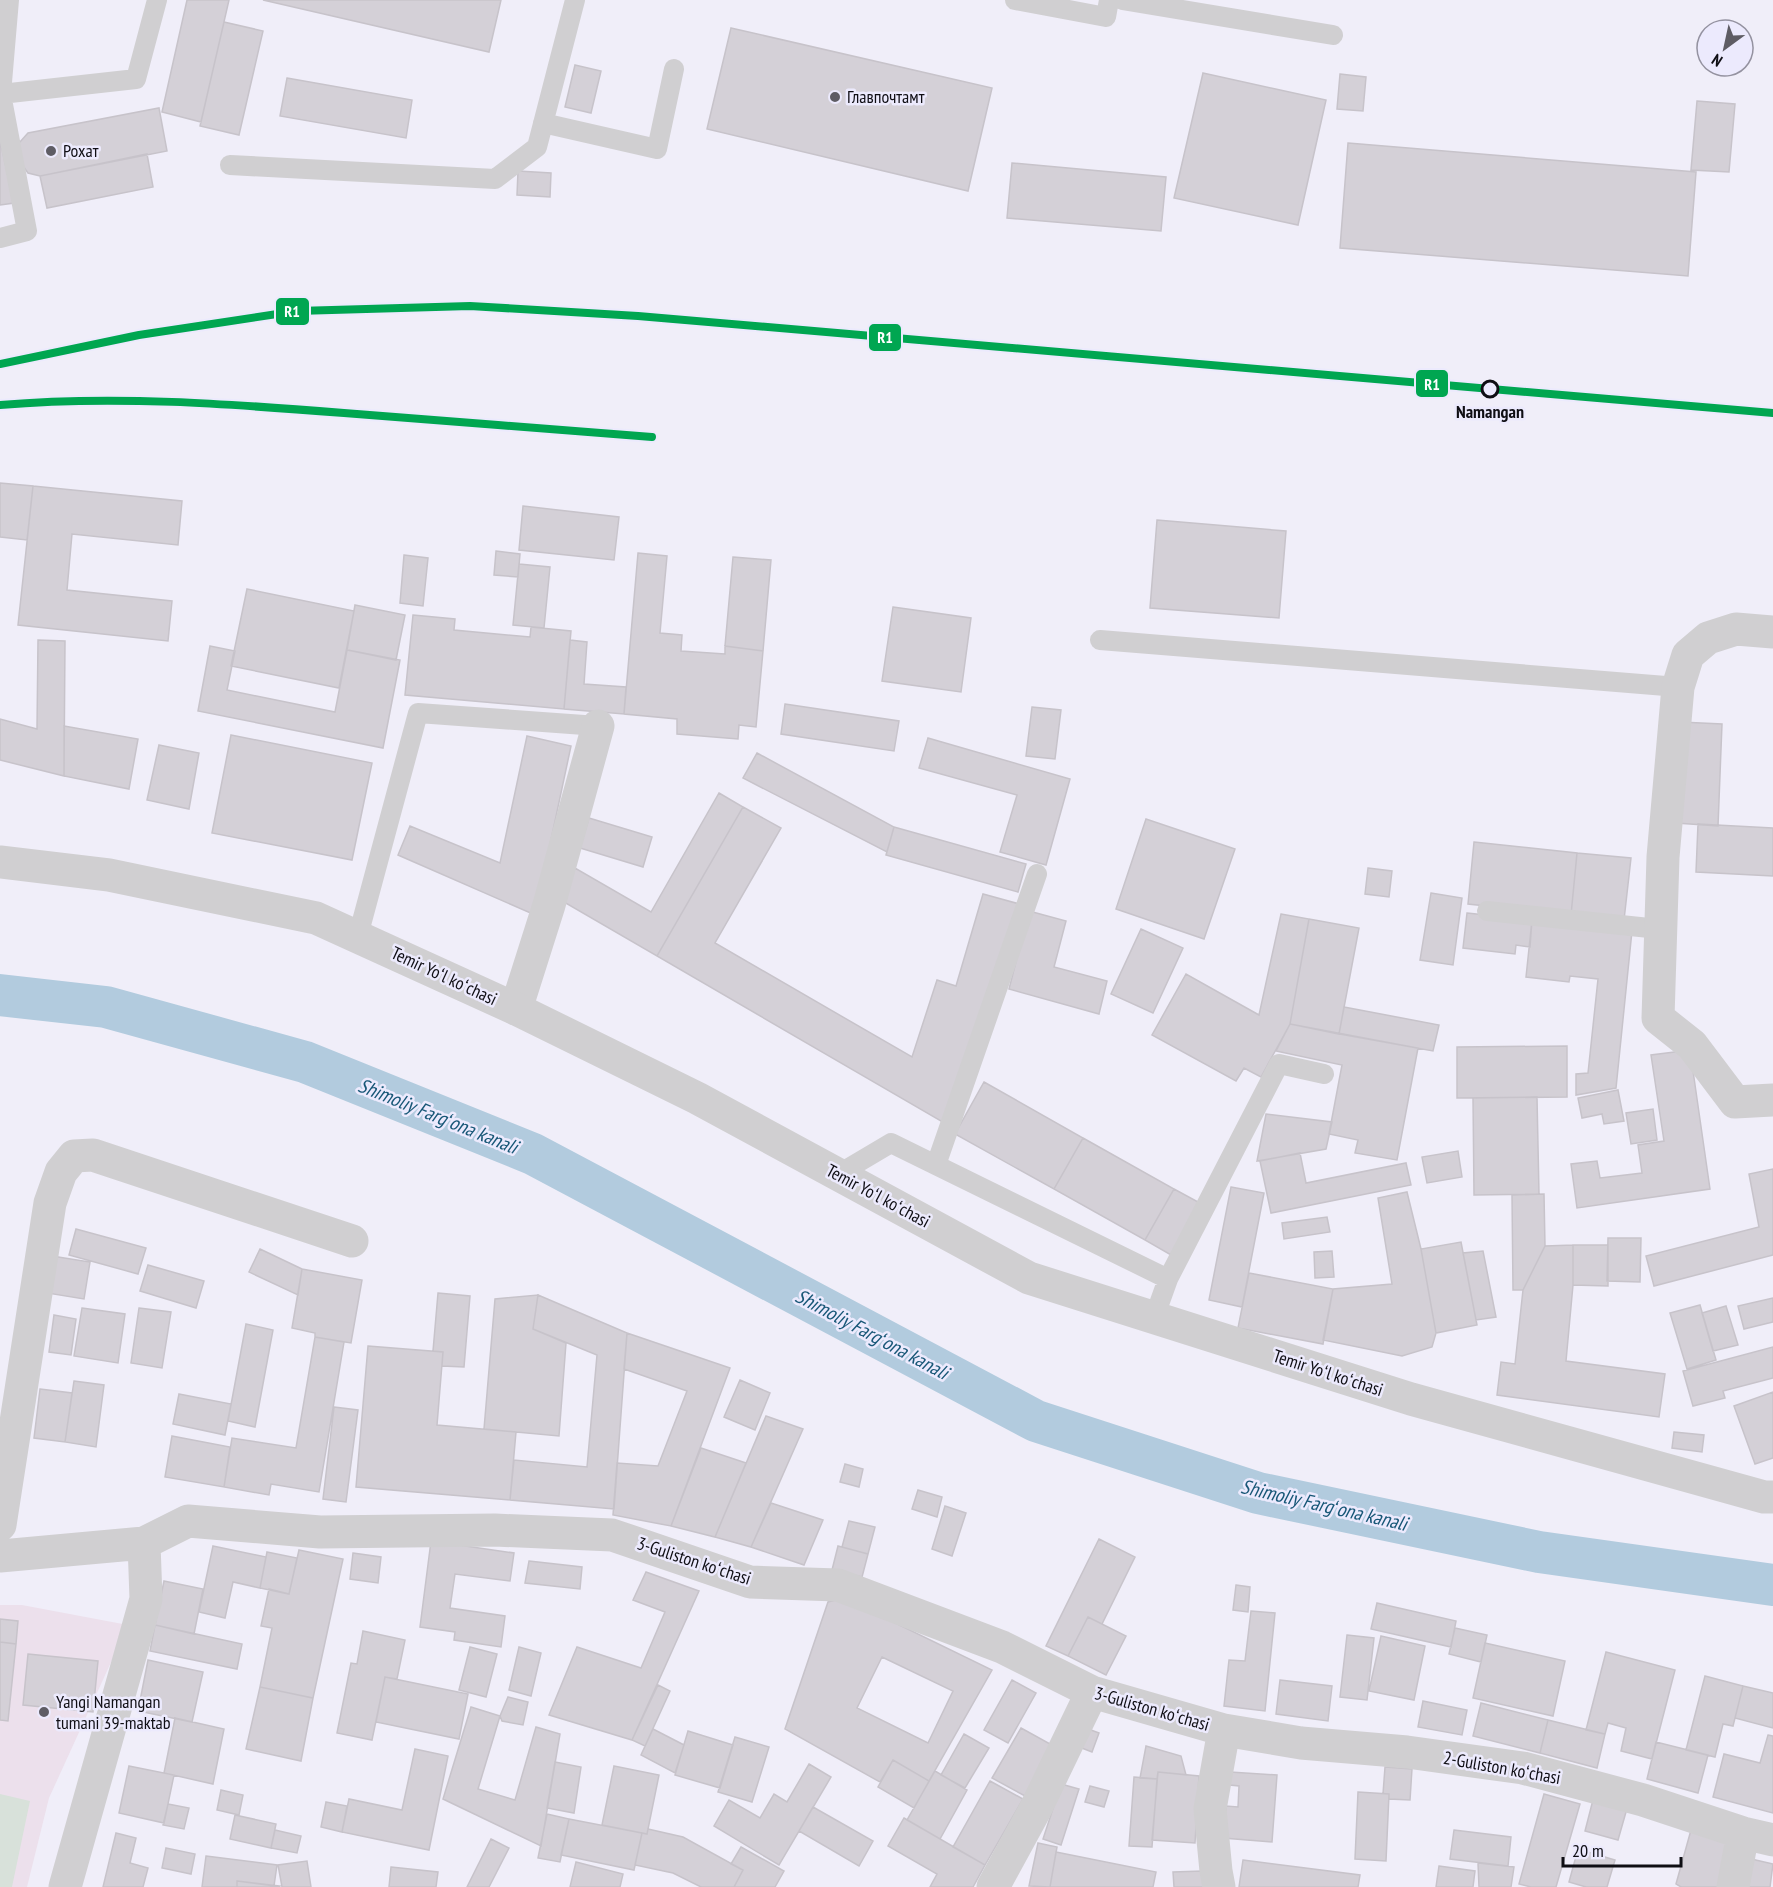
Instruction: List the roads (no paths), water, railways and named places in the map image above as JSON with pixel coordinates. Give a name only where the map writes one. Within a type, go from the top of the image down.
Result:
[{"type":"street","points":[[1773,632],[1736,629],[1708,638],[1688,656],[1678,687],[1662,857],[1658,1018],[1692,1045],[1735,1102],[1773,1100]]},
{"type":"street","points":[[516,1009],[549,905],[598,726]]},
{"type":"street","name":"Temir Yoʻl koʻchasi","points":[[0,862],[109,875],[316,918],[516,1009],[697,1098],[1029,1278],[1411,1399],[1632,1462],[1764,1497],[1773,1497]]},
{"type":"street","points":[[0,1525],[50,1203],[61,1172],[74,1156],[93,1155],[352,1241]]},
{"type":"street","name":"3-Guliston koʻchasi","points":[[144,1543],[188,1521],[320,1532],[495,1530],[612,1535],[750,1582],[838,1585],[1002,1647],[1092,1692],[1224,1730]]},
{"type":"street","points":[[0,1556],[144,1543],[146,1599],[65,1887]]},
{"type":"street","points":[[993,1887],[1092,1692]]},
{"type":"street","points":[[1219,1887],[1210,1809],[1224,1730]]},
{"type":"street","name":"2-Guliston koʻchasi","points":[[1224,1730],[1301,1743],[1407,1752],[1523,1768],[1643,1800],[1758,1837]]},
{"type":"street","points":[[1733,1887],[1758,1837]]},
{"type":"lane","points":[[0,238],[27,231],[1,94],[9,0]]},
{"type":"lane","points":[[1,94],[136,79],[157,0]]},
{"type":"lane","points":[[230,165],[495,179],[537,147],[575,0]]},
{"type":"lane","points":[[1015,0],[1106,17],[1109,0]]},
{"type":"lane","points":[[1122,0],[1333,35]]},
{"type":"lane","points":[[543,123],[657,148],[674,69]]},
{"type":"lane","points":[[1101,640],[1678,687]]},
{"type":"lane","points":[[358,936],[418,713],[598,726]]},
{"type":"lane","points":[[936,1165],[1037,874]]},
{"type":"lane","points":[[1487,911],[1659,929]]},
{"type":"lane","points":[[1154,1318],[1168,1279],[1279,1064],[1324,1074]]},
{"type":"lane","points":[[837,1175],[891,1143],[1168,1279]]},
{"type":"waterway","name":"Shimoliy Fargʻona kanali","points":[[0,995],[106,1007],[305,1062],[533,1154],[1036,1421],[1258,1493],[1539,1552],[1773,1585]]},
{"type":"place","name":"Главпочтамт","points":[[835,97]]},
{"type":"place","name":"Рохат","points":[[51,151]]},
{"type":"place","name":"Namangan","points":[[1490,389]]},
{"type":"place","name":"Yangi Namangan tumani 39-maktab","points":[[44,1712]]}]
